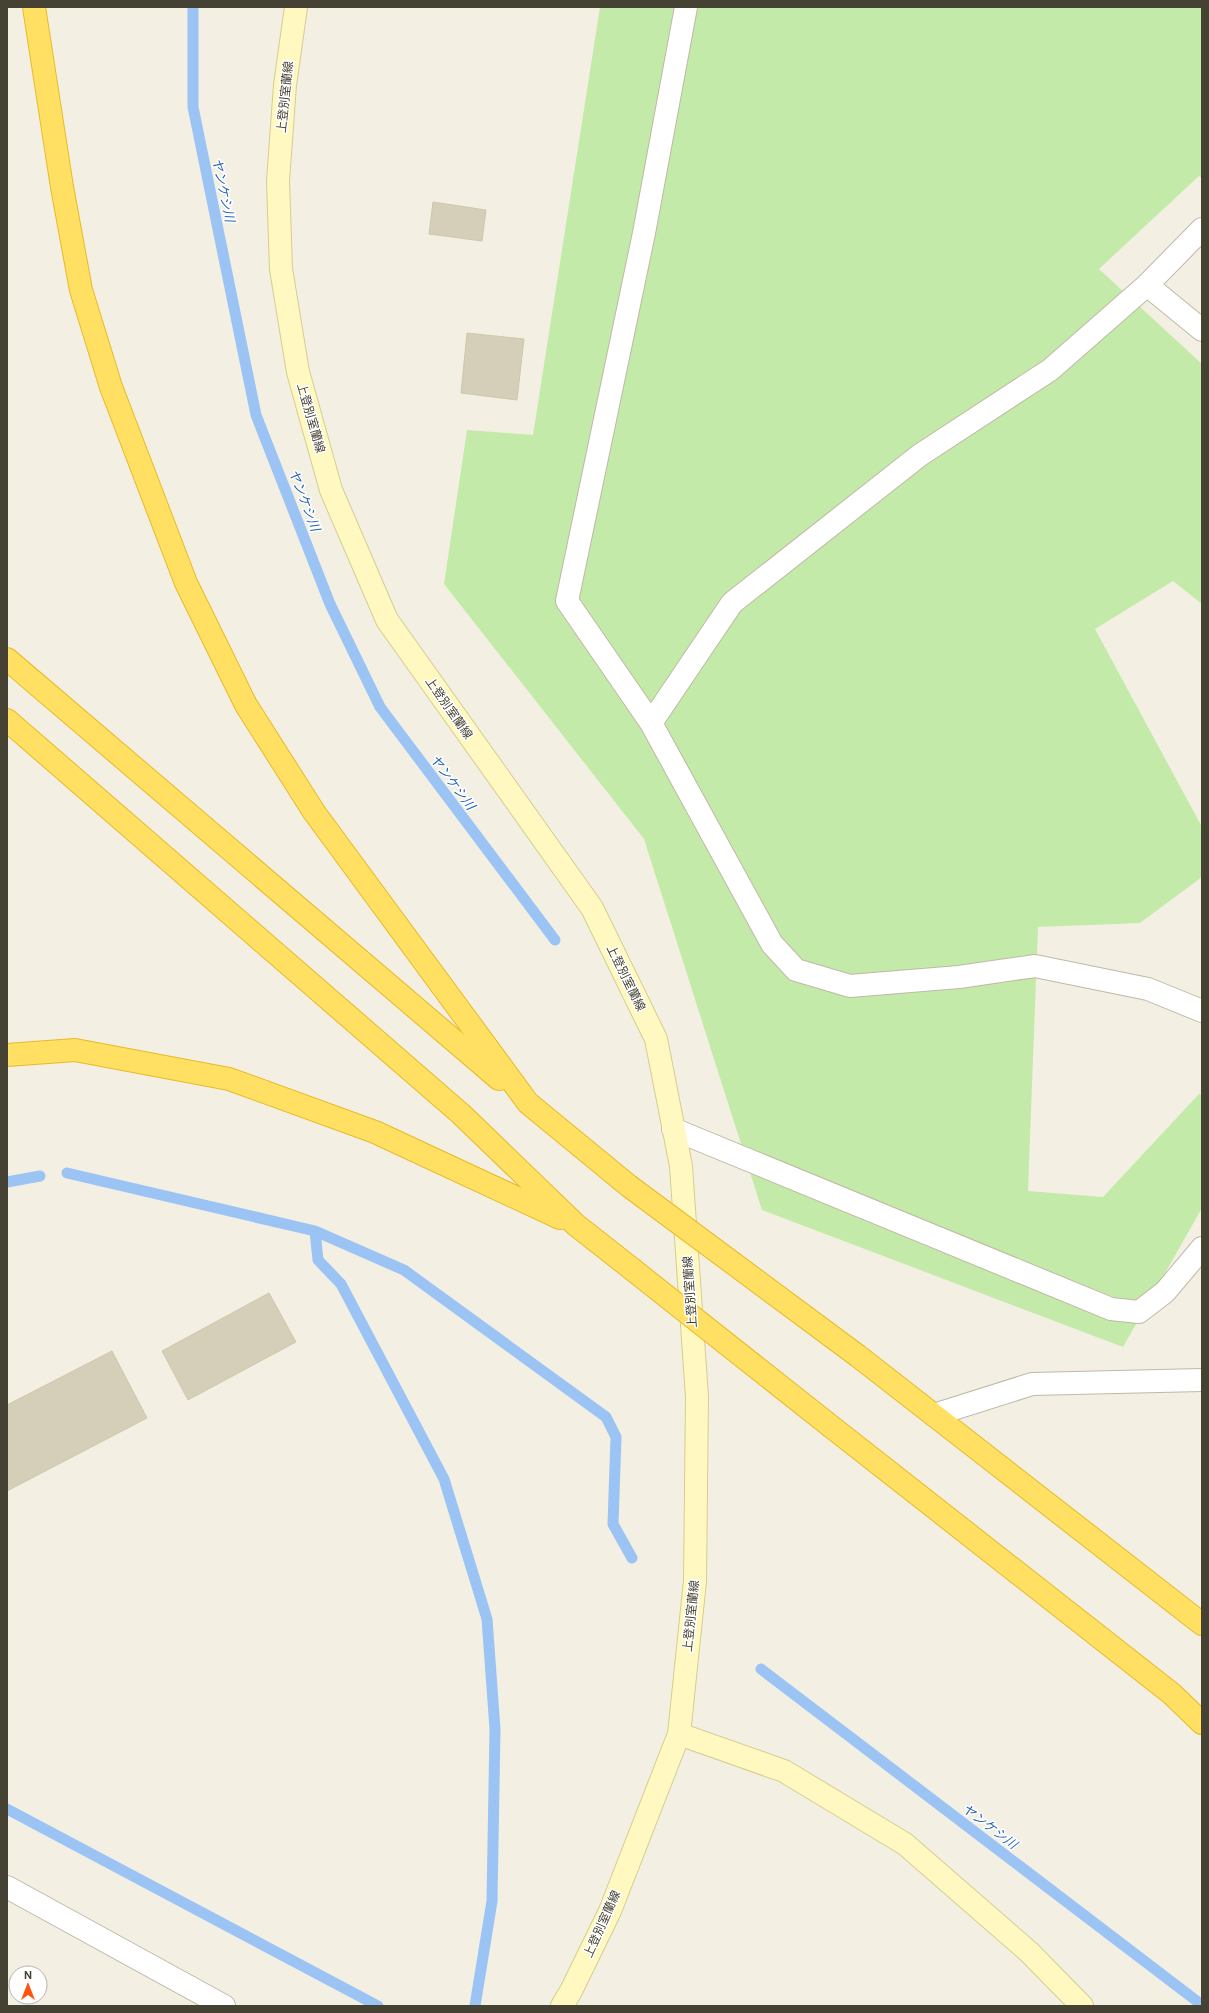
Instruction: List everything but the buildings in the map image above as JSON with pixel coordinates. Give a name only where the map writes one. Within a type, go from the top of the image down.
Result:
[{"type":"highway","points":[[34,7],[62,188],[81,290],[111,387],[186,583],[246,705],[314,812],[528,1103]]},
{"type":"highway","points":[[7,659],[528,1103],[629,1186],[934,1414],[1202,1624]]},
{"type":"highway","points":[[7,720],[461,1114],[576,1225],[832,1428],[1172,1694],[1202,1724]]},
{"type":"highway","points":[[7,1055],[75,1050],[229,1079],[376,1132],[576,1225]]},
{"type":"main road","name":"上登別室蘭線","points":[[296,7],[285,84],[278,181],[281,269],[298,372],[331,490],[386,620],[592,908],[656,1039],[681,1166],[697,1397],[695,1581],[679,1734],[610,1911],[571,1992],[562,2006]]},
{"type":"main road","points":[[679,1734],[784,1771],[905,1844],[1029,1952],[1082,2006]]},
{"type":"lane","points":[[686,7],[644,233],[567,601],[651,724],[772,944],[796,970],[850,986],[959,977],[1035,966],[1148,989],[1202,1011]]},
{"type":"lane","points":[[651,724],[732,602],[920,455],[1050,370],[1147,285],[1202,229]]},
{"type":"lane","points":[[1147,285],[1202,330]]},
{"type":"lane","points":[[673,1129],[1111,1309],[1139,1312],[1165,1292],[1202,1248]]},
{"type":"lane","points":[[934,1414],[1032,1384],[1202,1380]]},
{"type":"lane","points":[[7,1887],[224,2006]]},
{"type":"green space","points":[[600,7],[1202,7],[1202,178],[1199,176],[1099,269],[1202,364],[1202,604],[1173,581],[1095,629],[1202,827],[1202,877],[1140,923],[1038,927],[1028,1191],[1103,1197],[1199,1094],[1202,1095],[1202,1208],[1123,1347],[762,1210],[644,839],[444,584],[467,430],[533,435]]},
{"type":"waterway","name":"ヤンケシ川","points":[[193,7],[193,107],[256,415],[330,604],[380,707],[555,940]]},
{"type":"waterway","points":[[67,1173],[315,1231],[404,1270],[606,1417],[616,1437],[613,1524],[632,1558]]},
{"type":"waterway","points":[[7,1182],[40,1176]]},
{"type":"waterway","points":[[315,1231],[318,1260],[341,1284],[444,1479],[487,1619],[495,1729],[492,1901],[475,2006]]},
{"type":"waterway","name":"ヤンケシ川","points":[[761,1669],[1202,2005]]},
{"type":"waterway","points":[[7,1809],[378,2006]]}]
